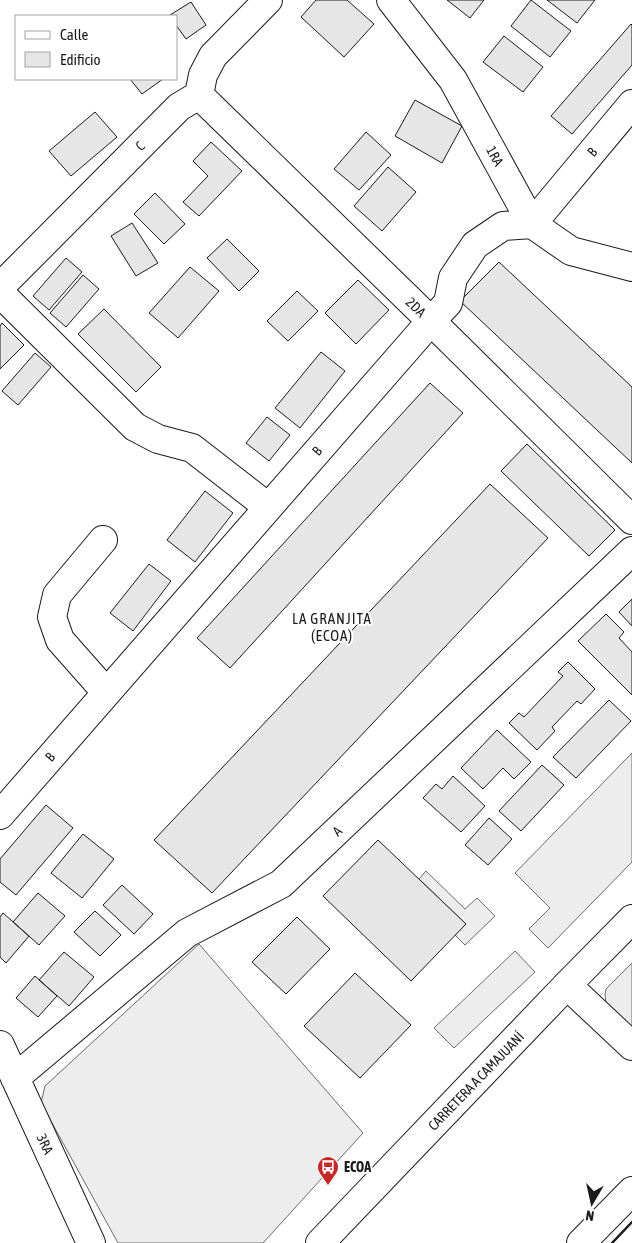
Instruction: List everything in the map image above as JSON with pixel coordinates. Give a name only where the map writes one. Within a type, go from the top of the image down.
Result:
[{"type":"street","points":[[199,95],[203,75],[213,56],[268,0]]},
{"type":"street","name":"1RA","points":[[391,0],[453,80],[532,224],[571,251],[632,267]]},
{"type":"street","name":"C","points":[[0,287],[179,107],[199,95]]},
{"type":"street","name":"2DA","points":[[199,95],[632,520]]},
{"type":"street","name":"B","points":[[0,815],[448,303],[453,278],[475,245],[503,226],[532,224],[632,104]]},
{"type":"street","points":[[0,293],[135,427],[158,439],[192,448],[268,507]]},
{"type":"street","points":[[103,540],[56,595],[52,617],[60,640],[106,692]]},
{"type":"street","name":"A","points":[[15,1078],[187,933],[281,884],[632,551]]},
{"type":"street","name":"CARRETERA A CAMAJUANÍ","points":[[320,1243],[632,919]]},
{"type":"street","points":[[567,985],[632,1046]]},
{"type":"street","name":"3RA","points":[[0,1044],[91,1243]]},
{"type":"street","points":[[580,1243],[632,1191]]},
{"type":"shaded area","points":[[632,753],[632,862],[548,948],[529,929],[550,908],[515,873]]},
{"type":"shaded area","points":[[426,871],[465,909],[477,898],[495,916],[465,945],[455,935],[466,924],[419,879]]},
{"type":"shaded area","points":[[199,944],[363,1133],[263,1243],[118,1243],[41,1103],[45,1086]]},
{"type":"shaded area","points":[[515,951],[535,972],[454,1048],[434,1028]]},
{"type":"shaded area","points":[[632,963],[632,1028],[606,1004],[605,994],[606,989]]},
{"type":"building","points":[[316,0],[347,0],[374,24],[344,57],[301,17]]},
{"type":"building","points":[[447,0],[484,0],[470,18]]},
{"type":"building","points":[[531,0],[571,31],[550,57],[511,26]]},
{"type":"building","points":[[547,0],[595,0],[577,23]]},
{"type":"building","points":[[191,2],[206,25],[186,39],[178,28],[178,15],[170,15]]},
{"type":"building","points":[[631,24],[632,65],[572,134],[551,116]]},
{"type":"building","points":[[504,36],[543,67],[523,92],[483,62]]},
{"type":"building","points":[[131,80],[162,80],[142,94]]},
{"type":"building","points":[[415,100],[462,126],[442,163],[395,136]]},
{"type":"building","points":[[95,112],[117,137],[71,176],[49,151]]},
{"type":"building","points":[[366,132],[391,155],[359,190],[334,169]]},
{"type":"building","points":[[211,142],[242,171],[199,216],[183,202],[208,176],[193,161]]},
{"type":"building","points":[[388,167],[416,192],[382,231],[354,206]]},
{"type":"building","points":[[155,193],[185,224],[164,244],[134,214]]},
{"type":"building","points":[[132,223],[158,263],[136,276],[111,236]]},
{"type":"building","points":[[227,239],[259,271],[239,291],[207,258]]},
{"type":"building","points":[[66,258],[82,272],[49,310],[33,296]]},
{"type":"building","points":[[499,262],[632,387],[632,463],[460,301]]},
{"type":"building","points":[[190,267],[219,291],[178,338],[149,313]]},
{"type":"building","points":[[83,275],[99,289],[66,327],[50,313]]},
{"type":"building","points":[[358,280],[389,310],[356,344],[325,313]]},
{"type":"building","points":[[297,291],[318,311],[288,341],[267,321]]},
{"type":"building","points":[[104,309],[161,367],[136,392],[78,334]]},
{"type":"building","points":[[2,323],[24,345],[0,369],[0,326]]},
{"type":"building","points":[[321,352],[345,371],[300,428],[275,408]]},
{"type":"building","points":[[35,353],[51,367],[18,405],[2,391]]},
{"type":"building","points":[[430,383],[463,413],[230,668],[197,638]]},
{"type":"building","points":[[267,417],[290,435],[269,461],[246,443]]},
{"type":"building","points":[[527,444],[615,530],[589,556],[501,471]]},
{"type":"building","points":[[490,484],[548,538],[212,893],[154,840]]},
{"type":"building","points":[[205,491],[233,513],[195,562],[167,540]]},
{"type":"building","points":[[149,564],[171,581],[133,631],[110,613]]},
{"type":"building","points":[[632,599],[632,626],[619,612]]},
{"type":"building","points":[[606,614],[624,632],[619,638],[632,652],[632,695],[578,641]]},
{"type":"building","points":[[568,662],[595,689],[581,704],[577,701],[552,727],[555,731],[537,750],[509,723],[519,713],[524,717],[563,676],[558,672]]},
{"type":"building","points":[[609,700],[631,721],[576,778],[553,757]]},
{"type":"building","points":[[497,730],[531,762],[514,779],[503,768],[483,789],[461,768]]},
{"type":"building","points":[[542,765],[564,785],[521,831],[499,811]]},
{"type":"building","points":[[453,776],[485,806],[461,832],[423,798],[436,784],[442,789]]},
{"type":"building","points":[[46,805],[73,828],[16,895],[0,882],[0,859]]},
{"type":"building","points":[[489,818],[512,839],[488,865],[465,845]]},
{"type":"building","points":[[83,834],[114,859],[82,898],[51,873]]},
{"type":"building","points":[[378,840],[466,924],[411,981],[323,896]]},
{"type":"building","points":[[122,885],[153,914],[134,934],[103,905]]},
{"type":"building","points":[[38,893],[65,916],[39,945],[13,922]]},
{"type":"building","points":[[95,911],[121,935],[100,956],[74,932]]},
{"type":"building","points":[[3,913],[29,936],[6,963],[0,957],[0,917]]},
{"type":"building","points":[[297,917],[330,949],[286,994],[252,962]]},
{"type":"building","points":[[64,952],[94,977],[69,1006],[39,980]]},
{"type":"building","points":[[355,973],[411,1025],[360,1078],[304,1026]]},
{"type":"building","points":[[35,976],[57,996],[38,1017],[16,998]]},
{"type":"wall","points":[[612,1243],[632,1222]]},
{"type":"place","name":"ECOA","points":[[328,1186]]},
{"type":"district","name":"LA GRANJITA (ECOA)","points":[[332,626]]}]
